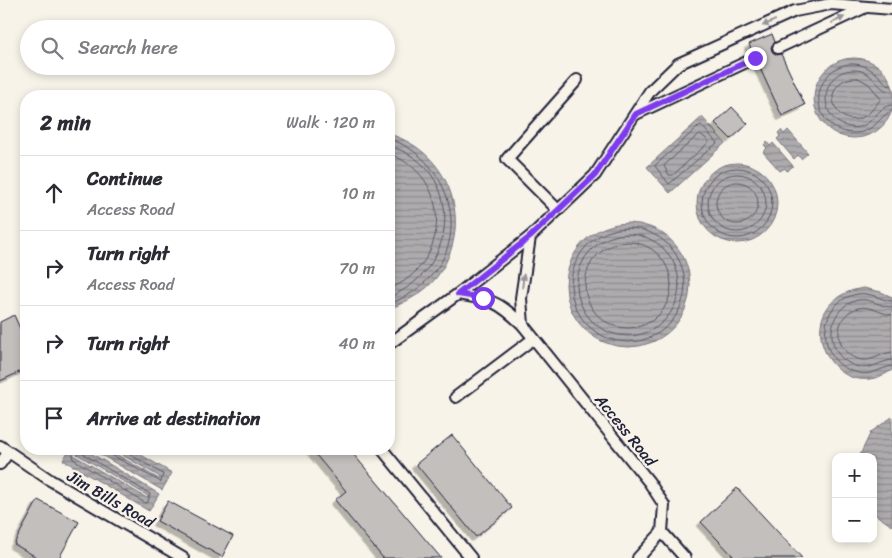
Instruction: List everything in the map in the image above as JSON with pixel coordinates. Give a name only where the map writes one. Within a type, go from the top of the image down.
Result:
[{"type":"lane","points":[[395,340],[458,294],[530,237],[595,175],[650,91],[678,64],[795,11],[831,4],[892,9]]},
{"type":"lane","points":[[778,48],[867,7]]},
{"type":"lane","points":[[636,114],[755,58]]},
{"type":"lane","points":[[558,210],[507,159],[577,80]]},
{"type":"lane","points":[[523,325],[521,298],[530,237]]},
{"type":"lane","name":"Access Road","points":[[458,294],[483,298],[503,306],[523,325],[649,482],[664,505],[662,532]]},
{"type":"lane","points":[[456,398],[533,339]]},
{"type":"lane","points":[[0,464],[4,450]]},
{"type":"lane","name":"Jim Bills Road","points":[[4,450],[50,480],[183,558]]},
{"type":"lane","points":[[387,455],[471,558]]},
{"type":"lane","points":[[638,558],[662,532],[685,558]]},
{"type":"water","points":[[854,58],[869,61],[882,70],[891,83],[893,106],[891,113],[882,126],[869,135],[854,138],[839,135],[826,126],[817,113],[814,98],[817,83],[826,70],[839,61]]},
{"type":"water","points":[[702,117],[725,143],[670,193],[647,167]]},
{"type":"water","points":[[781,130],[784,134],[788,130],[808,153],[801,159],[798,155],[794,159],[777,139],[780,136],[778,133]]},
{"type":"water","points":[[395,137],[410,143],[428,157],[442,174],[451,193],[455,214],[454,236],[448,258],[436,278],[426,288],[395,306]]},
{"type":"water","points":[[767,142],[770,146],[773,143],[793,166],[787,171],[785,168],[780,171],[763,152],[767,148],[764,145]]},
{"type":"water","points":[[737,163],[752,166],[765,175],[774,188],[777,203],[774,218],[765,231],[752,240],[737,243],[722,240],[709,231],[700,218],[697,203],[700,188],[709,175],[722,166]]},
{"type":"water","points":[[628,223],[652,228],[672,241],[685,261],[690,285],[685,309],[672,329],[652,342],[628,347],[604,342],[584,329],[571,309],[566,285],[571,261],[584,241],[604,228]]},
{"type":"water","points":[[864,288],[892,297],[892,370],[869,379],[850,376],[834,365],[824,349],[821,330],[825,311],[839,296]]},
{"type":"water","points":[[892,417],[892,526],[877,516],[877,453],[861,453],[871,432]]},
{"type":"water","points":[[66,455],[73,455],[147,498],[148,496],[78,455],[94,455],[159,494],[149,511],[63,460]]},
{"type":"water","points":[[101,455],[117,455],[159,479],[160,477],[122,455],[141,455],[172,473],[162,490]]},
{"type":"building","points":[[772,34],[775,42],[771,47],[772,51],[777,55],[781,54],[805,105],[782,116],[758,64],[761,56],[758,52],[752,52],[749,44]]},
{"type":"building","points":[[732,107],[748,124],[731,139],[715,123]]},
{"type":"building","points":[[14,315],[20,328],[20,372],[0,381],[0,322]]},
{"type":"building","points":[[452,435],[512,508],[476,537],[416,464]]},
{"type":"building","points":[[316,455],[354,455],[441,558],[383,558],[335,500],[346,491]]},
{"type":"building","points":[[737,488],[802,558],[735,558],[701,522]]},
{"type":"building","points":[[38,500],[79,522],[59,558],[38,558],[14,544]]},
{"type":"building","points":[[168,501],[233,536],[222,557],[157,521]]},
{"type":"route","points":[[483,298],[458,294],[530,237],[595,175],[636,114],[755,58]]}]
